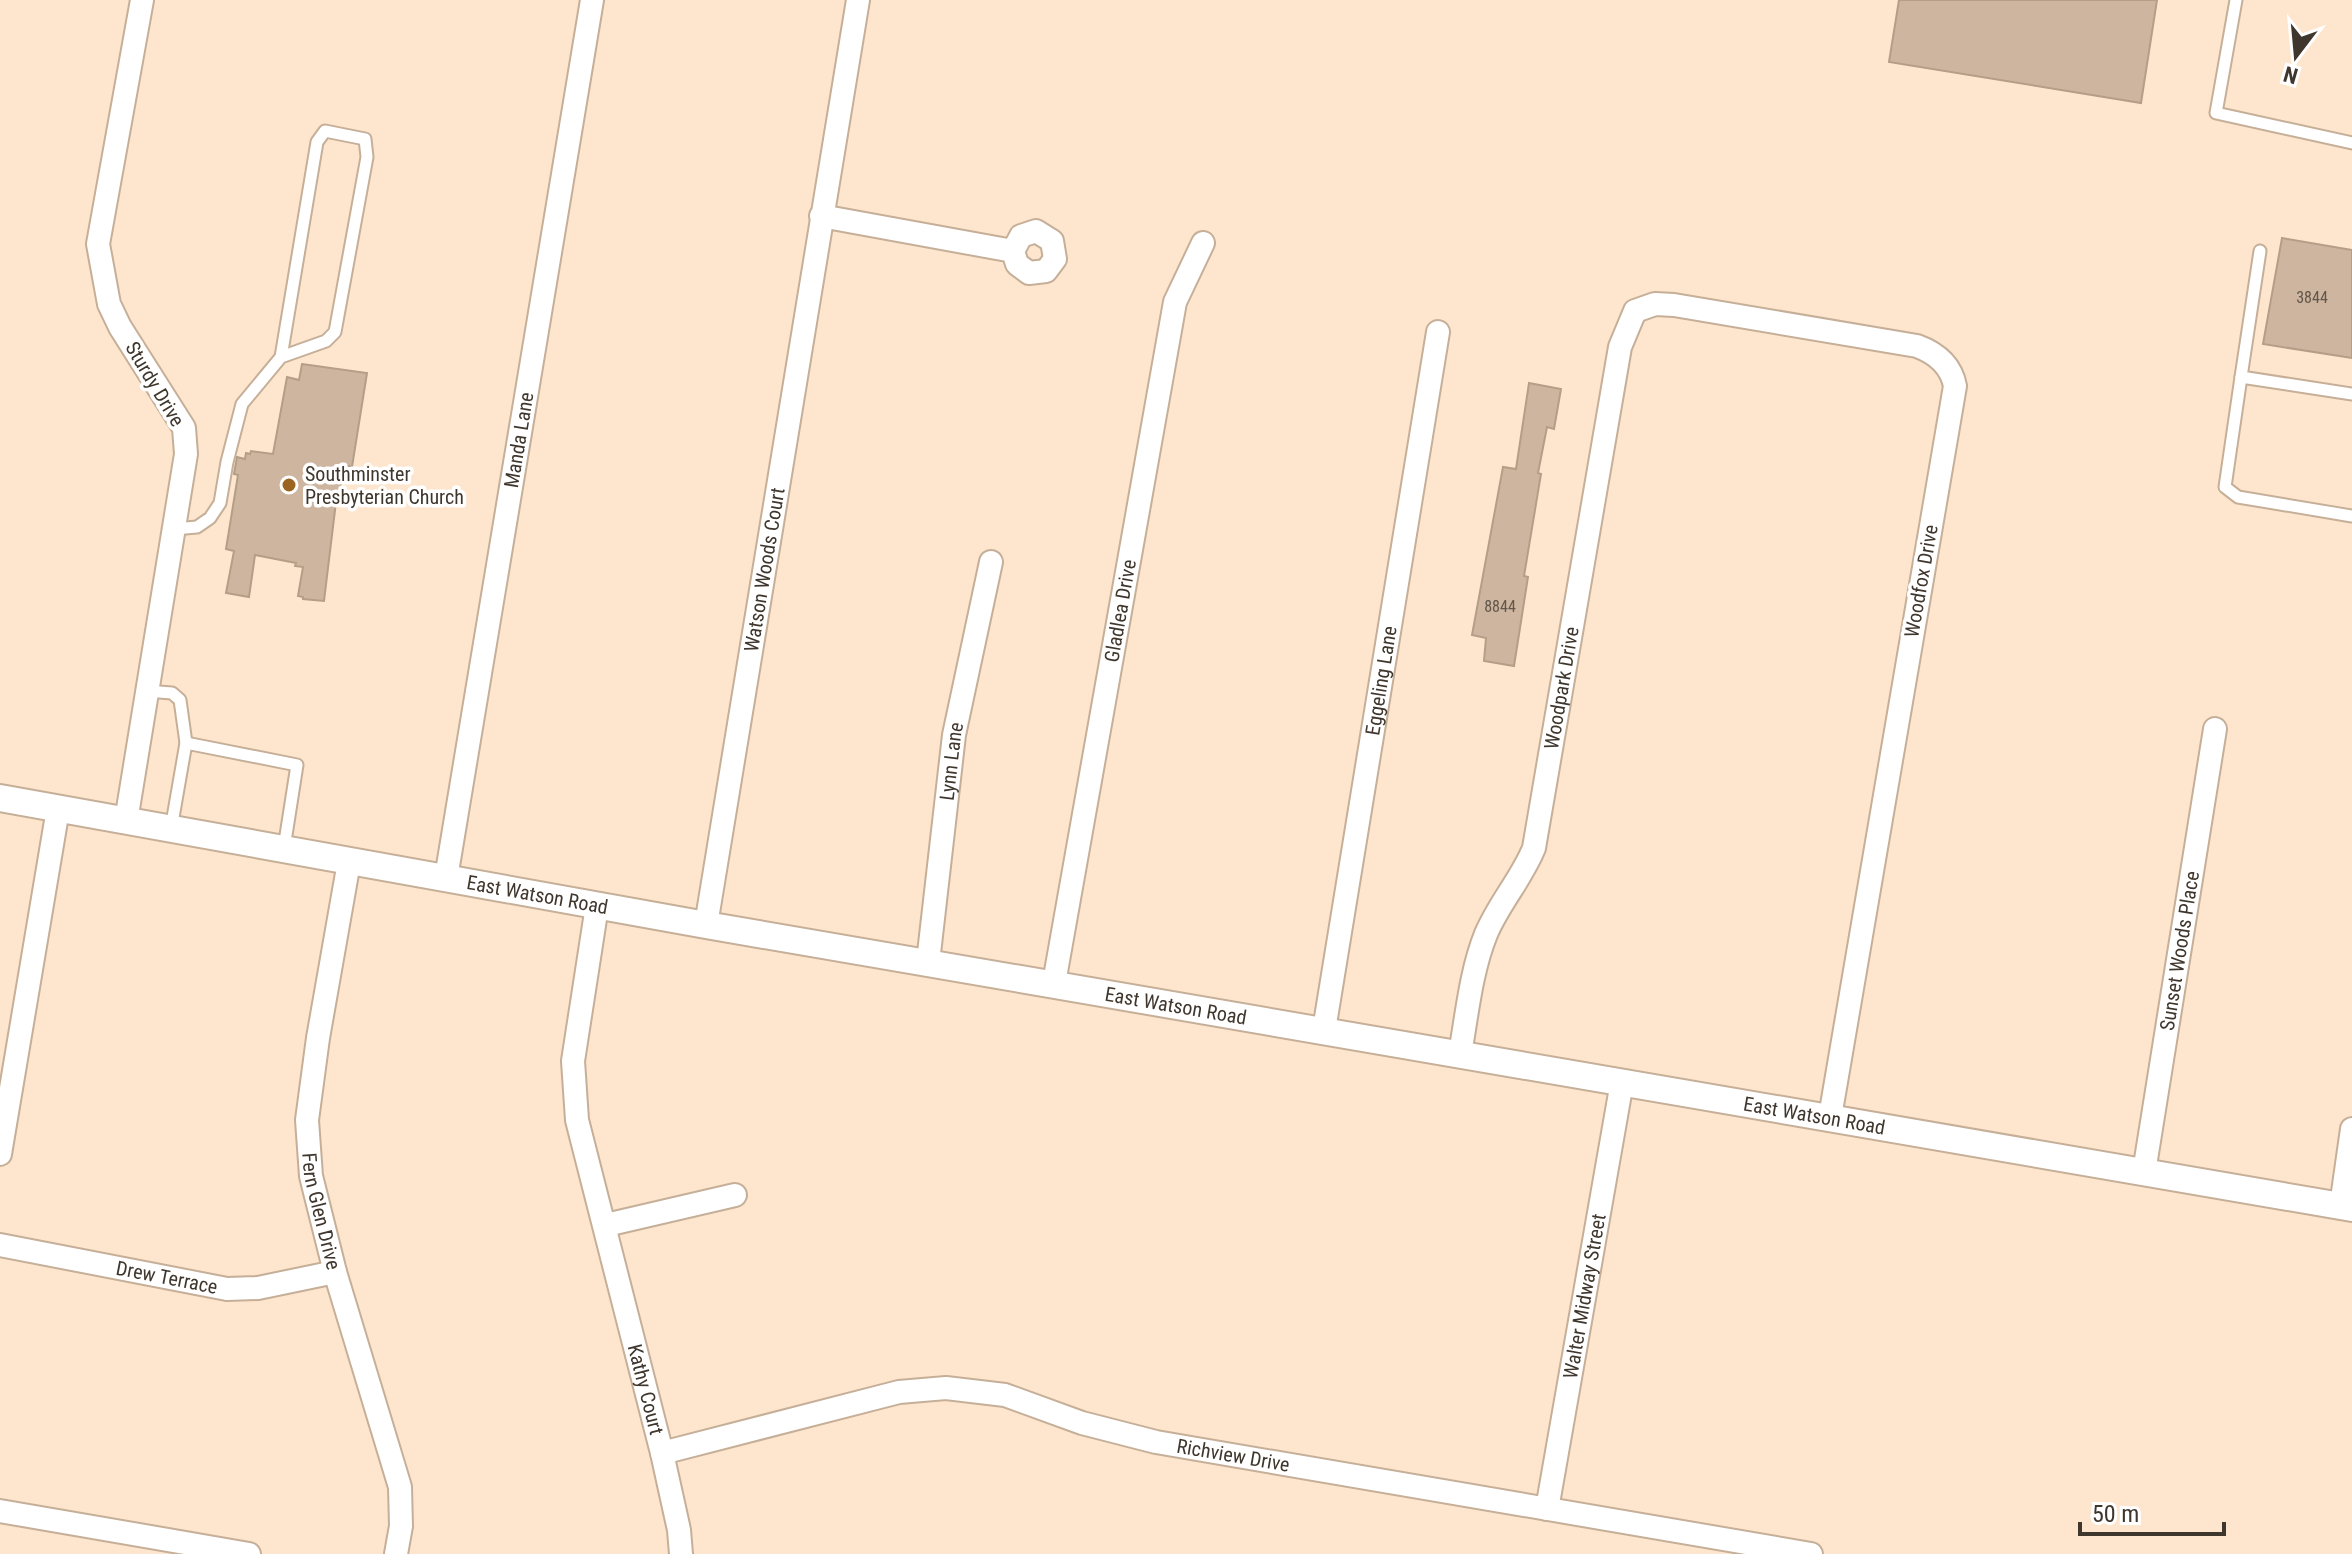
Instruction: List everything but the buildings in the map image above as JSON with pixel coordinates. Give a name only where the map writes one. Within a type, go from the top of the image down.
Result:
[{"type":"street","name":"Sturdy Drive","points":[[126,821],[186,454],[184,428],[109,304],[98,244],[142,0]]},
{"type":"street","name":"Manda Lane","points":[[446,878],[592,0]]},
{"type":"street","name":"Watson Woods Court","points":[[706,925],[858,0]]},
{"type":"street","points":[[821,216],[1013,251]]},
{"type":"street","name":"Gladlea Drive","points":[[1054,983],[1175,302],[1203,243]]},
{"type":"street","name":"Woodfox Drive","points":[[1635,311],[1655,304],[1674,305],[1917,346],[1933,352],[1953,374],[1955,386],[1830,1117]]},
{"type":"street","name":"Woodpark Drive","points":[[1460,1054],[1485,935],[1528,864],[1534,848],[1620,347],[1635,311]]},
{"type":"street","name":"Eggeling Lane","points":[[1324,1030],[1438,332]]},
{"type":"street","name":"Lynn Lane","points":[[928,962],[954,735],[991,562]]},
{"type":"street","name":"Sunset Woods Place","points":[[2144,1172],[2215,729]]},
{"type":"street","name":"East Watson Road","points":[[0,798],[597,906],[2346,1207]]},
{"type":"street","points":[[0,1154],[58,809]]},
{"type":"street","name":"Fern Glen Drive","points":[[349,862],[307,1120],[311,1176],[335,1272],[400,1487],[401,1526],[396,1554]]},
{"type":"street","name":"Kathy Court","points":[[597,906],[573,1061],[577,1120],[662,1453],[679,1530],[681,1554]]},
{"type":"street","name":"Walter Midway Street","points":[[1547,1509],[1622,1082]]},
{"type":"street","points":[[2346,1207],[2352,1129]]},
{"type":"street","points":[[606,1225],[735,1195]]},
{"type":"street","name":"Drew Terrace","points":[[0,1245],[227,1289],[258,1288],[335,1272]]},
{"type":"street","name":"Richview Drive","points":[[662,1453],[899,1392],[946,1388],[1005,1395],[1082,1423],[1156,1442],[1811,1554]]},
{"type":"street","points":[[0,1511],[249,1554]]},
{"type":"lane","points":[[2236,0],[2216,113],[2352,143]]},
{"type":"lane","points":[[174,529],[197,527],[210,518],[220,503],[242,404],[281,357],[317,142],[325,131],[365,139],[367,157],[335,332],[326,341],[281,357]]},
{"type":"lane","points":[[2260,251],[2225,487],[2238,497],[2352,516]]},
{"type":"lane","points":[[2241,377],[2352,394]]},
{"type":"lane","points":[[146,691],[172,693],[180,700],[186,743],[171,829]]},
{"type":"lane","points":[[186,743],[297,765],[284,849]]},
{"type":"place","name":"Southminster Presbyterian Church","points":[[289,485]]}]
